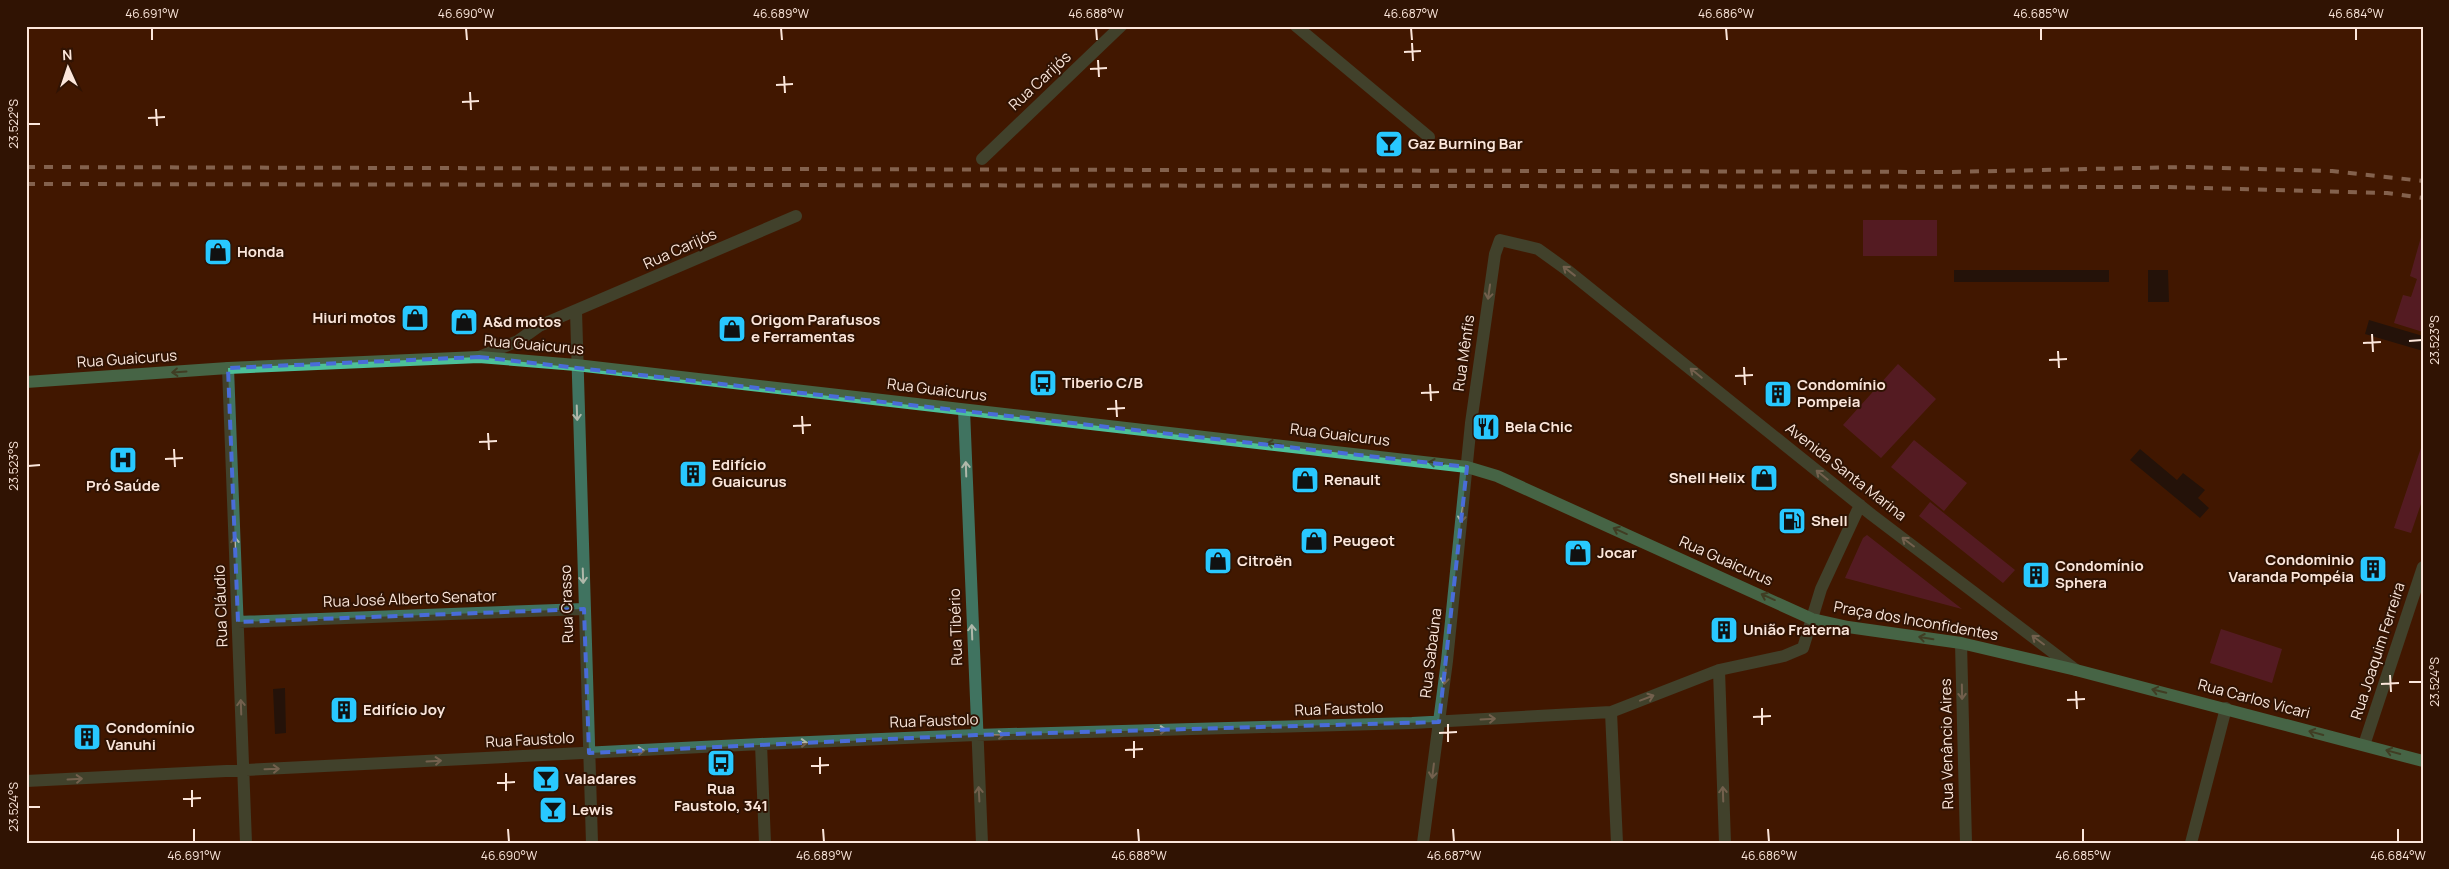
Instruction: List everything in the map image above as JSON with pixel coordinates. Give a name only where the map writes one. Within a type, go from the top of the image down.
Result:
[{"type":"main road","name":"Rua Guaicurus","points":[[26,382],[228,368],[479,357],[576,365],[1468,467],[1497,476],[1812,618]]},
{"type":"main road","name":"Praça dos Inconfidentes","points":[[1812,618],[1848,626],[1961,644],[2076,670]]},
{"type":"main road","name":"Rua Carlos Vicari","points":[[2076,670],[2423,761]]},
{"type":"street","name":"Rua Carijós","points":[[982,159],[1122,26]]},
{"type":"street","points":[[1296,26],[1429,137]]},
{"type":"street","name":"Rua Carijós","points":[[479,357],[518,341],[539,326],[796,216]]},
{"type":"street","name":"Avenida Santa Marina","points":[[1497,244],[1504,240],[1538,249],[1860,505],[2076,670]]},
{"type":"street","name":"Rua Mênfis","points":[[1468,467],[1470,423],[1497,244]]},
{"type":"street","points":[[576,311],[576,365]]},
{"type":"street","name":"Rua Crasso","points":[[576,365],[592,843]]},
{"type":"street","name":"Rua Cláudio","points":[[228,368],[246,843]]},
{"type":"street","name":"Rua Tibério","points":[[964,410],[976,735],[982,843]]},
{"type":"street","name":"Rua Sabaúna","points":[[1423,843],[1439,722],[1468,467]]},
{"type":"street","name":"Praça dos Inconfidentes","points":[[1812,618],[1822,589],[1860,505]]},
{"type":"street","name":"Rua Joaquim Ferreira","points":[[2364,745],[2423,567]]},
{"type":"street","name":"Rua José Alberto Senator","points":[[238,622],[584,609]]},
{"type":"street","name":"Rua Faustolo","points":[[26,781],[761,744],[976,735],[1439,722],[1611,712],[1719,670],[1784,656],[1802,648],[1812,618]]},
{"type":"street","name":"Rua Venâncio Aires","points":[[1961,644],[1966,843]]},
{"type":"street","points":[[1719,670],[1725,843]]},
{"type":"street","points":[[2192,843],[2226,708]]},
{"type":"street","points":[[1611,712],[1616,843]]},
{"type":"street","points":[[761,744],[765,843]]},
{"type":"highlighted area","points":[[479,357],[1467,467],[1439,722],[976,735],[589,753],[584,609],[238,622],[228,368]]},
{"type":"shaded area","points":[[1863,220],[1937,220],[1937,256],[1863,256]]},
{"type":"shaded area","points":[[2423,230],[2423,332],[2394,323],[2403,295],[2411,297],[2417,279],[2410,276]]},
{"type":"shaded area","points":[[1954,270],[2109,270],[2109,282],[1954,282]]},
{"type":"shaded area","points":[[2148,270],[2168,270],[2169,302],[2148,302]]},
{"type":"shaded area","points":[[2369,320],[2423,336],[2423,351],[2365,334]]},
{"type":"shaded area","points":[[1898,364],[1936,399],[1881,458],[1843,425]]},
{"type":"shaded area","points":[[1914,440],[1967,483],[1944,511],[1891,467]]},
{"type":"shaded area","points":[[2423,442],[2423,498],[2411,533],[2394,528]]},
{"type":"shaded area","points":[[2140,449],[2177,480],[2183,473],[2205,490],[2198,498],[2209,508],[2200,518],[2130,460]]},
{"type":"shaded area","points":[[1930,502],[2015,570],[2003,583],[1919,516]]},
{"type":"shaded area","points":[[1867,535],[1962,609],[1845,578],[1863,538]]},
{"type":"shaded area","points":[[2221,629],[2282,649],[2272,683],[2210,663]]},
{"type":"shaded area","points":[[285,688],[286,733],[275,734],[273,689]]},
{"type":"railway","points":[[26,167],[1947,172],[2185,167],[2332,171],[2423,181]]},
{"type":"railway","points":[[26,184],[2166,187],[2387,193],[2423,198]]},
{"type":"place","name":"Gaz Burning Bar","points":[[1389,144]]},
{"type":"place","name":"Honda","points":[[218,252]]},
{"type":"place","name":"Hiuri motos","points":[[415,318]]},
{"type":"place","name":"A&d motos","points":[[464,322]]},
{"type":"place","name":"Origom Parafusos e Ferramentas","points":[[732,329]]},
{"type":"place","name":"Tiberio C/B","points":[[1043,383]]},
{"type":"place","name":"Condomínio Pompeia","points":[[1778,394]]},
{"type":"place","name":"Bela Chic","points":[[1486,427]]},
{"type":"place","name":"Pró Saúde","points":[[123,460]]},
{"type":"place","name":"Edifício Guaicurus","points":[[693,474]]},
{"type":"place","name":"Shell Helix","points":[[1764,478]]},
{"type":"place","name":"Renault","points":[[1305,480]]},
{"type":"place","name":"Shell","points":[[1792,521]]},
{"type":"place","name":"Peugeot","points":[[1314,541]]},
{"type":"place","name":"Jocar","points":[[1578,553]]},
{"type":"place","name":"Citroën","points":[[1218,561]]},
{"type":"place","name":"Condominio Varanda Pompéia","points":[[2373,569]]},
{"type":"place","name":"Condomínio Sphera","points":[[2036,575]]},
{"type":"place","name":"União Fraterna","points":[[1724,630]]},
{"type":"place","name":"Edifício Joy","points":[[344,710]]},
{"type":"place","name":"Condomínio Vanuhi","points":[[87,737]]},
{"type":"place","name":"Rua Faustolo, 341","points":[[721,763]]},
{"type":"place","name":"Valadares","points":[[546,779]]},
{"type":"place","name":"Lewis","points":[[553,810]]}]
